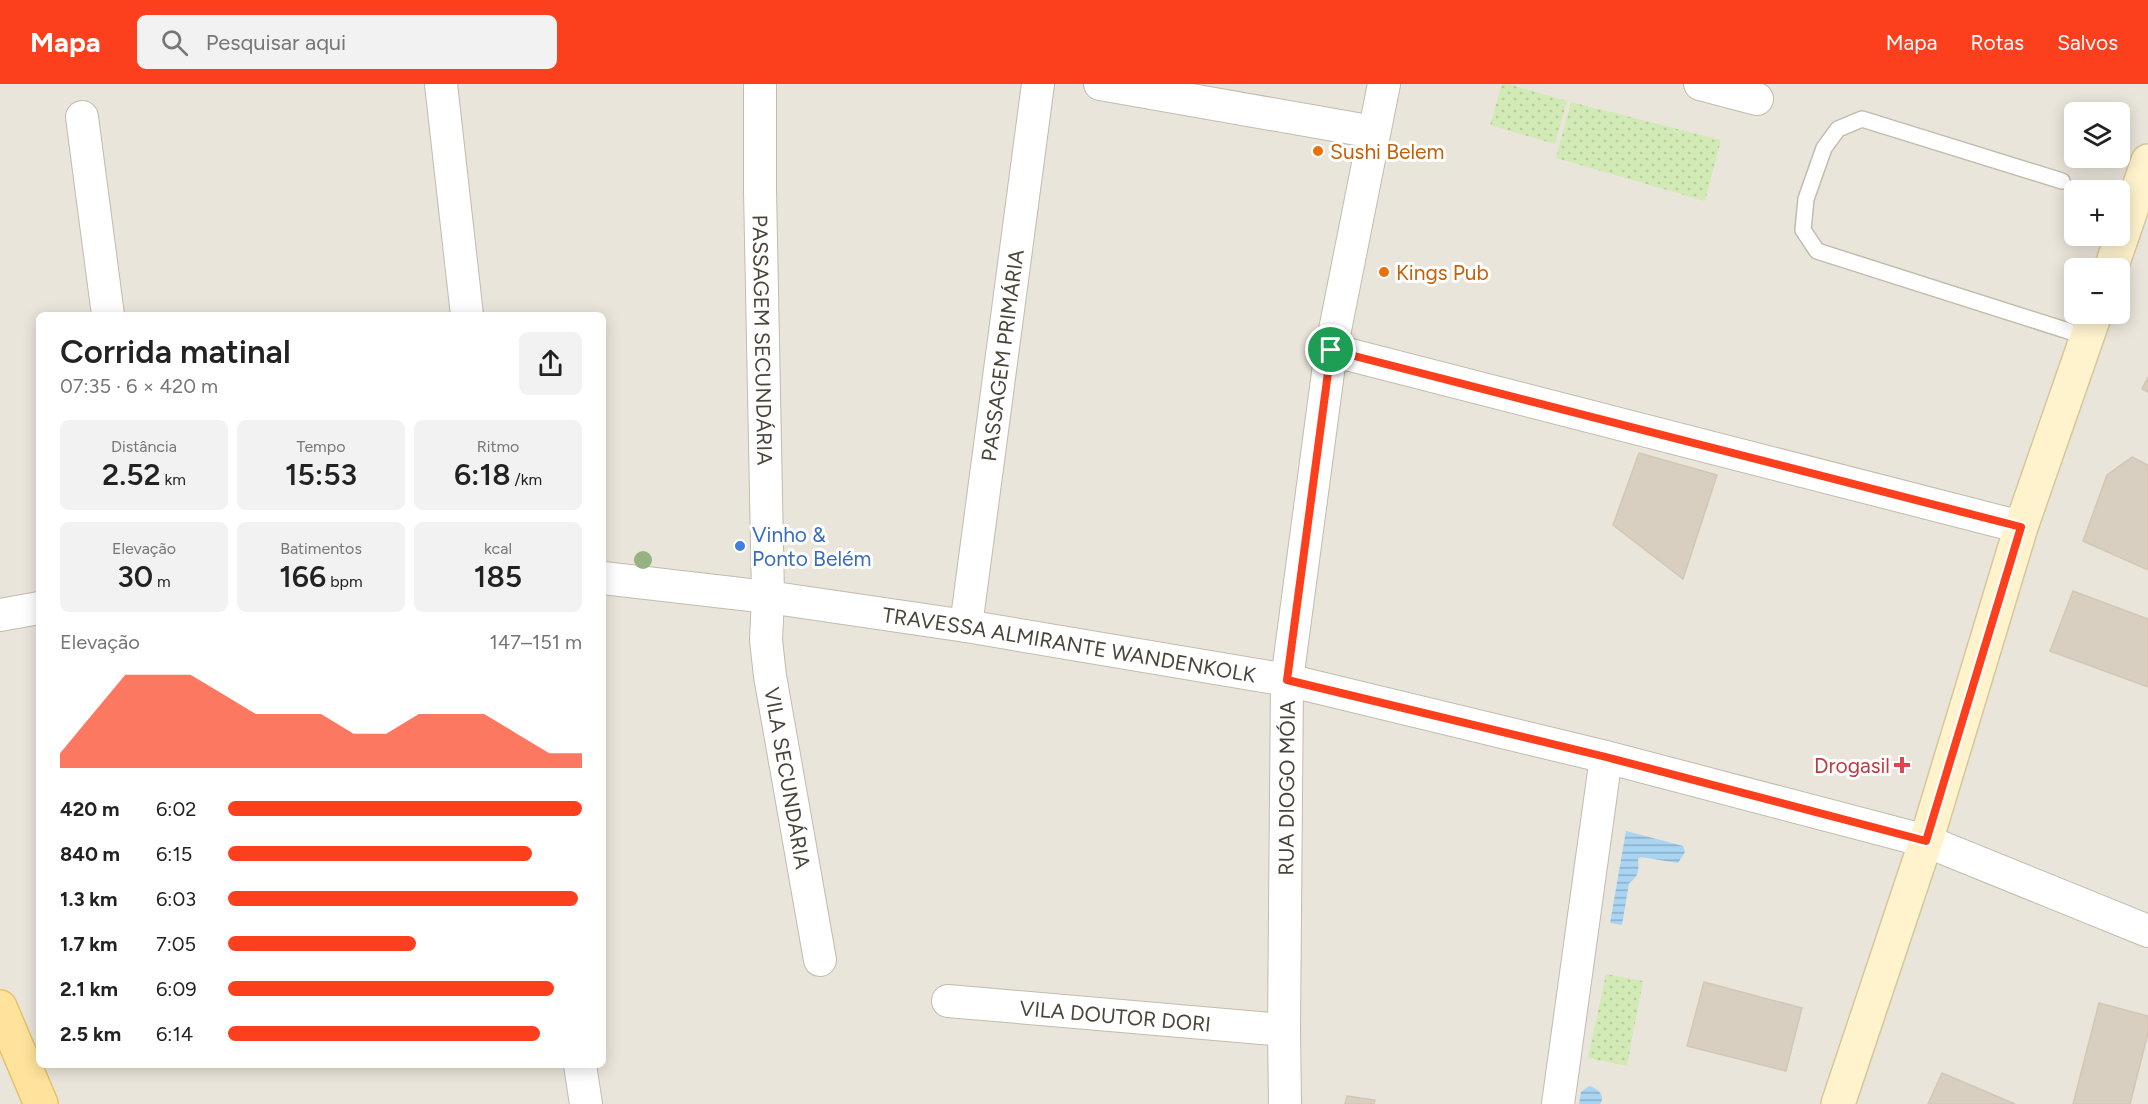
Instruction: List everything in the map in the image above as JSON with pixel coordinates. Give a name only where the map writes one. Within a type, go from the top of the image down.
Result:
[{"type":"main road","points":[[2114,258],[2148,161]]},
{"type":"main road","points":[[1838,1104],[1926,841],[2021,527],[2091,325]]},
{"type":"main road","points":[[0,1007],[41,1104]]},
{"type":"street","points":[[441,84],[467,312]]},
{"type":"street","name":"PASSAGEM SECUNDÁRIA","points":[[760,84],[768,597]]},
{"type":"street","name":"PASSAGEM PRIMÁRIA","points":[[966,626],[1038,84]]},
{"type":"street","points":[[1100,84],[1374,132]]},
{"type":"street","name":"RUA DIOGO MÓIA","points":[[1285,1104],[1287,680],[1331,350],[1384,84]]},
{"type":"street","points":[[1700,84],[1757,99]]},
{"type":"street","points":[[82,117],[108,312]]},
{"type":"street","points":[[1331,350],[2021,527]]},
{"type":"street","name":"TRAVESSA ALMIRANTE WANDENKOLK","points":[[606,578],[768,597],[966,626],[1287,680],[1606,757],[1926,841],[2148,931]]},
{"type":"street","name":"VILA SECUNDÁRIA","points":[[768,597],[766,640],[770,676],[820,960]]},
{"type":"street","points":[[0,615],[36,609]]},
{"type":"street","points":[[1558,1104],[1606,757]]},
{"type":"street","name":"VILA DOUTOR DORI","points":[[948,1001],[1284,1030]]},
{"type":"street","points":[[580,1068],[586,1104]]},
{"type":"lane","points":[[2062,181],[1862,119],[1838,129],[1824,148],[1806,199],[1803,230],[1817,251],[2091,325]]},
{"type":"shaded area","points":[[0,84],[2148,84],[2148,1104],[0,1104]]},
{"type":"green space","points":[[1502,84],[1567,101],[1555,144],[1490,125]]},
{"type":"green space","points":[[1571,102],[1721,140],[1705,201],[1556,158]]},
{"type":"green space","points":[[1606,974],[1643,981],[1627,1066],[1588,1058]]},
{"type":"water","points":[[1626,831],[1683,846],[1685,852],[1678,863],[1641,857],[1638,859],[1638,872],[1629,883],[1622,925],[1610,923]]},
{"type":"water","points":[[1589,1086],[1600,1092],[1602,1101],[1600,1104],[1579,1104],[1581,1092]]},
{"type":"building","points":[[2148,377],[2148,392],[2142,389]]},
{"type":"building","points":[[1639,453],[1717,475],[1683,579],[1613,525]]},
{"type":"building","points":[[2132,457],[2148,465],[2148,570],[2083,541],[2107,475]]},
{"type":"building","points":[[2073,591],[2148,619],[2148,687],[2050,651]]},
{"type":"building","points":[[1704,982],[1802,1008],[1786,1071],[1687,1046]]},
{"type":"building","points":[[2099,1003],[2148,1016],[2148,1033],[2130,1104],[2073,1104]]},
{"type":"building","points":[[1942,1073],[2015,1104],[1928,1104]]},
{"type":"building","points":[[1347,1096],[1375,1100],[1374,1104],[1345,1104]]},
{"type":"place","name":"Sushi Belem","points":[[1318,151]]},
{"type":"place","name":"Kings Pub","points":[[1384,272]]},
{"type":"place","name":"Vinho & Ponto Belém","points":[[740,546]]},
{"type":"place","name":"Drogasil","points":[[1902,765]]},
{"type":"route","points":[[1331,350],[2021,527],[1926,841],[1606,757],[1287,680],[1331,350]]}]
